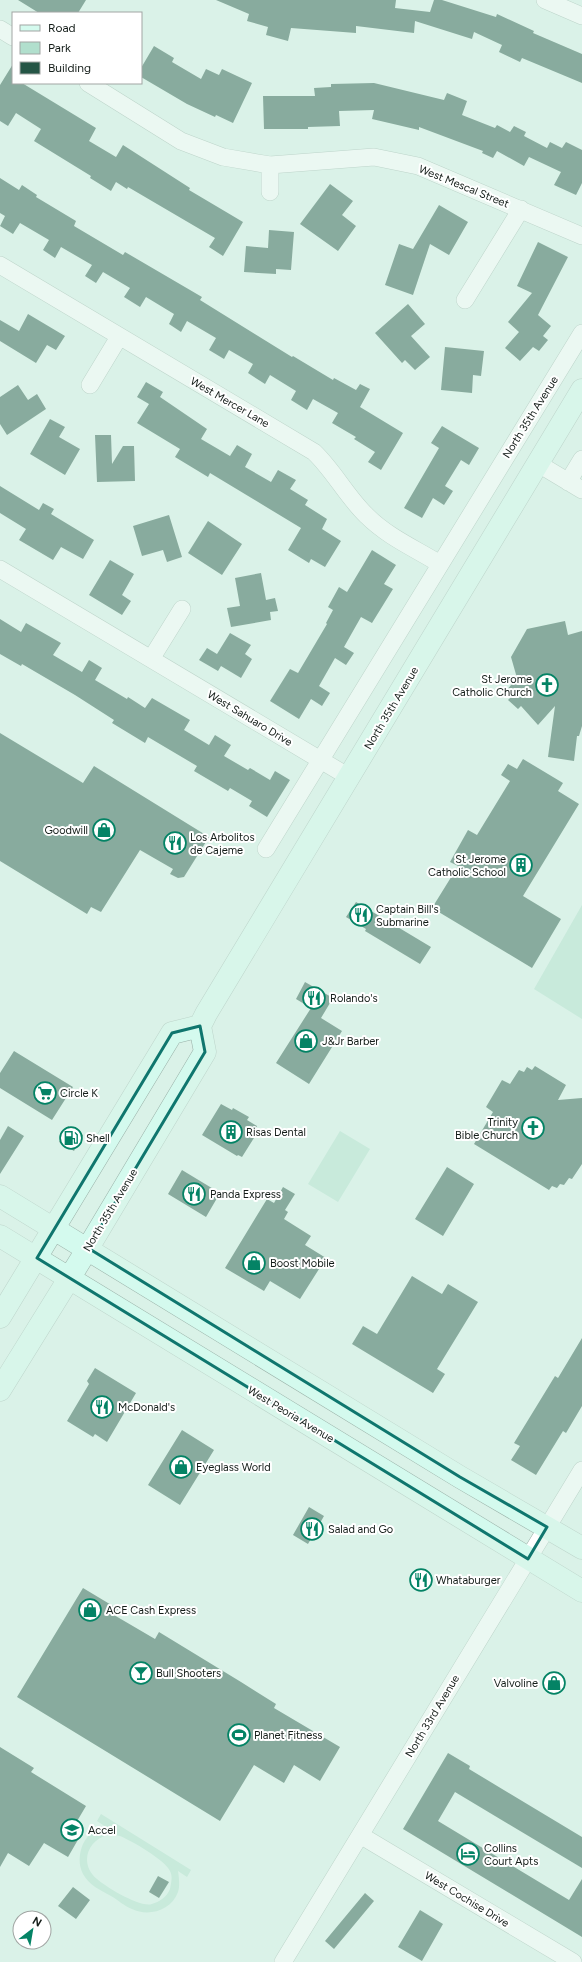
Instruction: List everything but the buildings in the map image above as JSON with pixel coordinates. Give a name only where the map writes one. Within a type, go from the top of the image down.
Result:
[{"type":"main road","name":"North 35th Avenue","points":[[0,1390],[70,1278],[205,1052],[200,1026],[582,390]]},
{"type":"main road","points":[[0,1317],[172,1033],[200,1026]]},
{"type":"main road","points":[[0,1196],[88,1248],[460,1478],[582,1548]]},
{"type":"main road","name":"West Peoria Avenue","points":[[0,1236],[582,1591]]},
{"type":"street","points":[[544,0],[582,16]]},
{"type":"street","points":[[0,29],[12,36]]},
{"type":"street","name":"West Mescal Street","points":[[90,84],[181,141],[223,157],[270,165],[374,157],[418,166],[582,236]]},
{"type":"street","points":[[270,165],[270,192]]},
{"type":"street","points":[[465,300],[521,209]]},
{"type":"street","name":"West Mercer Lane","points":[[0,265],[314,452],[324,462],[366,515],[380,528],[440,564]]},
{"type":"street","name":"North 35th Avenue","points":[[266,849],[582,333]]},
{"type":"street","points":[[90,385],[119,337]]},
{"type":"street","points":[[538,464],[575,486],[582,460]]},
{"type":"street","name":"West Sahuaro Drive","points":[[0,568],[151,660],[349,777]]},
{"type":"street","points":[[151,660],[182,609]]},
{"type":"street","name":"North 33rd Avenue","points":[[283,1962],[582,1470]]},
{"type":"street","name":"West Cochise Drive","points":[[360,1835],[573,1962]]},
{"type":"highlighted area","points":[[200,1026],[205,1052],[88,1248],[460,1477],[547,1527],[528,1559],[37,1258],[172,1033]]},
{"type":"green space","points":[[582,905],[582,1019],[534,989]]},
{"type":"green space","points":[[340,1131],[370,1149],[338,1202],[308,1184]]},
{"type":"green space","points":[[101,1814],[191,1870],[187,1877],[178,1871],[179,1890],[175,1899],[170,1904],[158,1911],[138,1911],[126,1906],[95,1887],[85,1878],[81,1870],[80,1863],[80,1855],[83,1844],[87,1837],[95,1831],[106,1827],[97,1821]],"holes":[[[108,1835],[120,1836],[132,1842],[148,1851],[167,1867],[172,1878],[169,1892],[162,1899],[152,1904],[140,1903],[123,1896],[108,1887],[91,1873],[87,1860],[88,1853],[95,1842]]]},
{"type":"place","name":"St Jerome Catholic Church","points":[[547,685]]},
{"type":"place","name":"Goodwill","points":[[104,830]]},
{"type":"place","name":"Los Arbolitos de Cajeme","points":[[175,843]]},
{"type":"place","name":"St Jerome Catholic School","points":[[521,865]]},
{"type":"place","name":"Captain Bill's Submarine","points":[[361,915]]},
{"type":"place","name":"Rolando's","points":[[314,998]]},
{"type":"place","name":"J&Jr Barber","points":[[306,1041]]},
{"type":"place","name":"Circle K","points":[[45,1093]]},
{"type":"place","name":"Trinity Bible Church","points":[[533,1128]]},
{"type":"place","name":"Risas Dental","points":[[231,1132]]},
{"type":"place","name":"Shell","points":[[71,1138]]},
{"type":"place","name":"Panda Express","points":[[194,1194]]},
{"type":"place","name":"Boost Mobile","points":[[254,1263]]},
{"type":"place","name":"McDonald's","points":[[102,1407]]},
{"type":"place","name":"Eyeglass World","points":[[181,1467]]},
{"type":"place","name":"Salad and Go","points":[[312,1529]]},
{"type":"place","name":"Whataburger","points":[[421,1580]]},
{"type":"place","name":"ACE Cash Express","points":[[90,1610]]},
{"type":"place","name":"Bull Shooters","points":[[141,1673]]},
{"type":"place","name":"Valvoline","points":[[554,1683]]},
{"type":"place","name":"Planet Fitness","points":[[239,1735]]},
{"type":"place","name":"Accel","points":[[72,1830]]},
{"type":"place","name":"Collins Court Apts","points":[[468,1854]]}]
